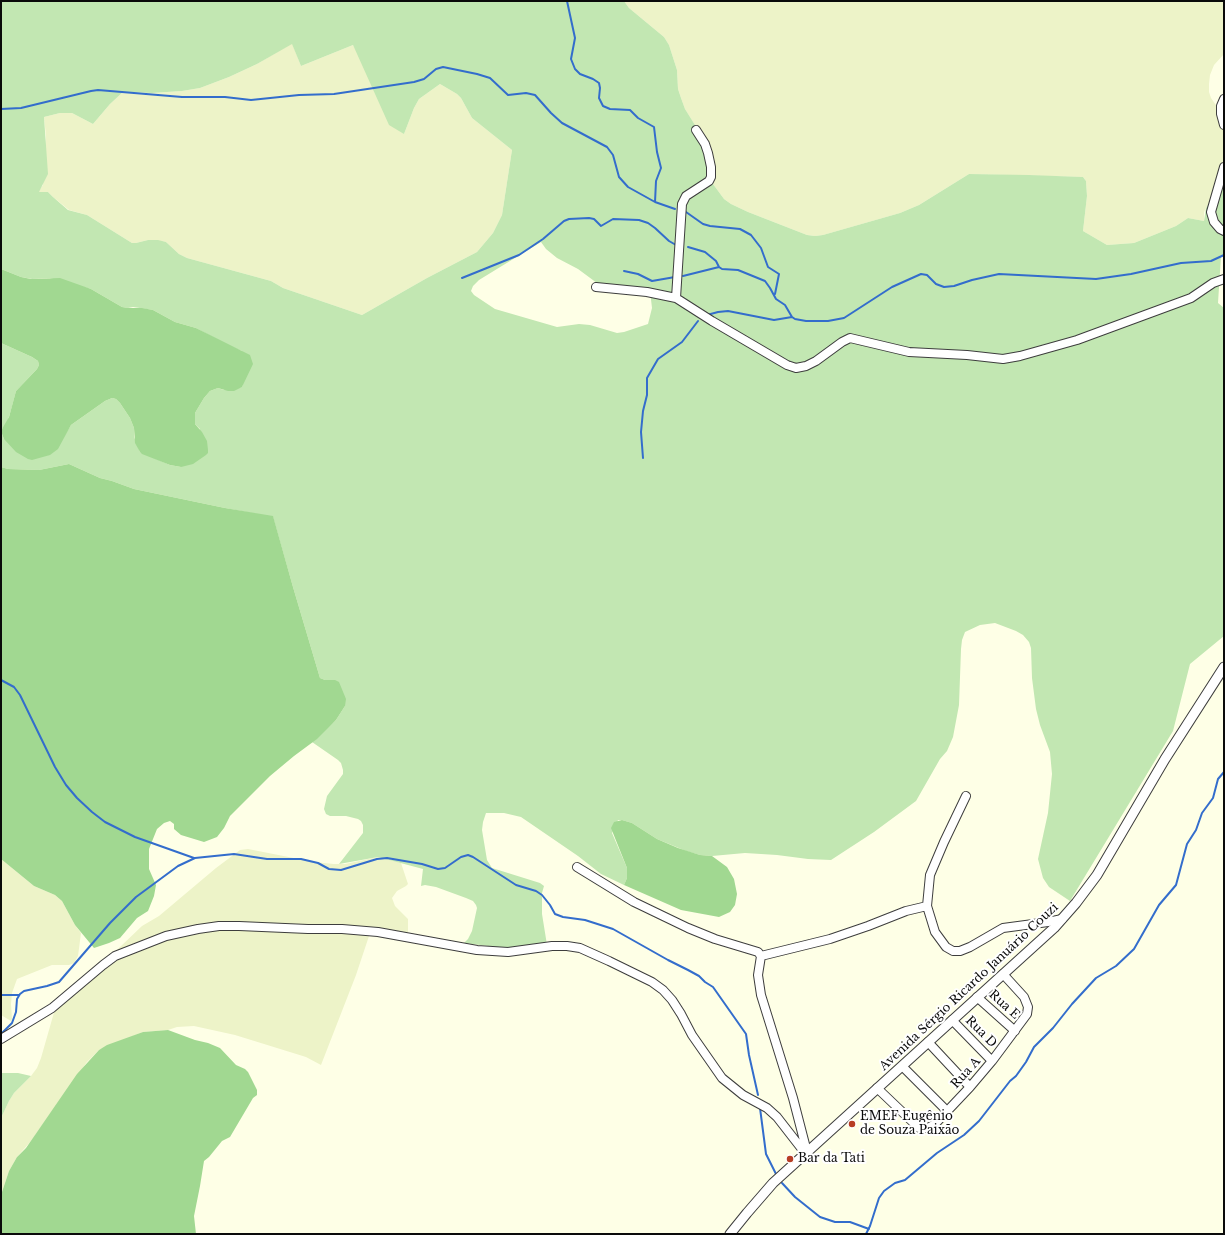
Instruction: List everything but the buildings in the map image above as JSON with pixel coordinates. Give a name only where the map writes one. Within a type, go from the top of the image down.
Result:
[{"type":"street","points":[[1224,99],[1221,106],[1221,114],[1224,125]]},
{"type":"street","points":[[676,298],[682,204],[686,196],[709,181],[711,177],[711,167],[708,153],[705,144],[696,130]]},
{"type":"street","points":[[1224,167],[1211,212],[1214,222],[1224,231]]},
{"type":"street","points":[[596,287],[647,292],[676,298],[706,318],[787,365],[796,368],[806,366],[850,338],[909,352],[967,355],[1003,359],[1020,356],[1077,340],[1191,298],[1213,283],[1223,279]]},
{"type":"street","name":"Avenida Sérgio Ricardo Januário Couzi","points":[[730,1234],[773,1183],[1054,928],[1076,903],[1097,875],[1165,759],[1224,667]]},
{"type":"street","points":[[966,796],[930,875],[927,906],[936,932],[946,946],[953,951],[960,951],[970,948],[1003,928],[1062,919]]},
{"type":"street","points":[[577,867],[634,902],[688,928],[715,939],[752,949],[758,952],[761,956]]},
{"type":"street","points":[[761,956],[830,939],[906,911],[927,906]]},
{"type":"street","points":[[1,1039],[52,1008],[115,956],[166,936],[198,929],[219,926],[308,930],[342,928],[378,932],[477,950],[508,952],[552,946],[566,946],[580,948],[609,961],[652,982],[663,990],[672,1000],[692,1035],[722,1078],[743,1095],[767,1108],[777,1117],[806,1153]]},
{"type":"street","points":[[761,956],[758,975],[761,995],[793,1098],[806,1153]]},
{"type":"street","name":"Rua A","points":[[877,1088],[919,1128],[928,1128],[935,1124],[992,1061],[1027,1014],[1027,1002],[1024,997],[1003,974]]},
{"type":"street","name":"Rua E","points":[[977,997],[1015,1031]]},
{"type":"street","name":"Rua D","points":[[952,1020],[992,1061]]},
{"type":"street","points":[[928,1042],[970,1087]]},
{"type":"street","points":[[902,1066],[947,1111]]},
{"type":"green space","points":[[1,1],[624,1],[629,8],[664,37],[669,45],[677,70],[678,89],[681,98],[685,109],[705,141],[713,170],[713,184],[724,199],[748,212],[807,235],[823,235],[900,213],[919,205],[969,174],[1029,175],[1083,177],[1086,181],[1087,196],[1083,231],[1107,245],[1134,243],[1176,226],[1188,218],[1204,221],[1206,208],[1224,177],[1224,254],[1221,256],[1218,303],[1224,308],[1224,636],[1190,664],[1173,731],[1070,901],[1049,887],[1043,878],[1038,859],[1048,813],[1052,774],[1050,752],[1036,709],[1032,678],[1031,648],[1029,642],[1023,635],[995,623],[980,625],[965,632],[961,649],[959,705],[953,737],[947,751],[940,759],[916,801],[874,832],[831,860],[745,853],[712,856],[700,855],[657,839],[632,823],[618,820],[612,833],[627,868],[627,878],[624,885],[601,874],[578,856],[521,817],[504,813],[486,813],[482,830],[487,860],[492,868],[540,883],[544,886],[542,893],[542,914],[547,945],[513,949],[464,943],[472,931],[477,908],[476,905],[473,901],[436,887],[425,885],[421,886],[423,869],[378,857],[339,864],[363,833],[363,825],[358,819],[346,816],[330,816],[326,814],[324,809],[327,796],[343,774],[343,770],[341,763],[338,760],[312,742],[336,720],[345,706],[325,680],[320,678],[273,517],[134,489],[100,478],[69,464],[39,470],[8,469],[1,467],[1,343],[32,357],[38,361],[39,365],[16,391],[7,423],[2,429],[4,439],[63,438],[71,425],[105,401],[112,398],[116,399],[120,403],[130,418],[134,428],[134,437],[140,452],[170,465],[181,467],[200,429],[194,421],[195,413],[204,398],[210,391],[218,388],[224,390],[242,387],[245,377],[242,351],[229,346],[196,328],[175,322],[153,310],[122,307],[91,289],[50,278],[32,279],[21,277],[1,269]],"holes":[[[292,44],[301,66],[353,45],[389,125],[404,134],[419,99],[440,84],[457,94],[461,98],[472,118],[512,150],[502,215],[493,233],[477,252],[427,278],[362,315],[283,288],[271,281],[187,258],[179,254],[166,242],[148,240],[132,243],[87,215],[68,210],[48,192],[39,192],[48,174],[44,117],[60,113],[72,113],[93,124],[110,104],[123,92],[152,93],[200,88],[257,64]],[[541,242],[546,249],[557,258],[578,269],[601,286],[650,291],[652,308],[648,324],[617,333],[590,325],[579,324],[557,327],[495,309],[474,295],[471,291],[473,286],[479,280]]]},
{"type":"green space","points":[[624,1],[1224,1],[1224,54],[1214,65],[1210,75],[1209,92],[1211,98],[1224,117],[1224,177],[1204,212],[1204,221],[1188,218],[1176,226],[1134,243],[1107,245],[1083,231],[1087,196],[1086,181],[1083,177],[969,174],[919,205],[900,213],[823,235],[807,235],[748,212],[724,199],[713,184],[705,141],[685,109],[681,98],[678,89],[677,70],[669,45],[664,37],[629,8]]},
{"type":"green space","points":[[292,43],[301,66],[353,45],[404,134],[419,99],[440,84],[457,94],[461,98],[472,118],[512,150],[502,215],[493,233],[477,252],[427,278],[362,315],[283,288],[271,281],[187,258],[179,254],[166,242],[148,240],[132,243],[87,215],[69,210],[48,192],[38,192],[43,185],[46,136],[44,117],[60,113],[72,113],[93,124],[110,104],[123,92],[152,93],[200,88],[257,64]]},
{"type":"green space","points":[[1,269],[21,277],[31,279],[60,278],[91,289],[122,307],[153,310],[175,322],[196,328],[250,355],[253,364],[242,387],[234,391],[218,388],[210,391],[195,413],[195,424],[207,441],[208,453],[193,464],[181,467],[170,465],[142,454],[135,443],[134,428],[130,418],[120,403],[116,399],[112,398],[105,401],[71,425],[58,449],[50,455],[32,460],[16,452],[4,439],[2,429],[9,417],[16,391],[39,365],[38,361],[32,357],[1,343]]},
{"type":"green space","points":[[69,464],[100,478],[134,489],[225,508],[273,516],[320,678],[339,682],[346,699],[345,706],[336,720],[317,739],[270,776],[230,816],[224,828],[217,837],[204,842],[181,835],[174,829],[174,824],[170,821],[164,823],[157,829],[149,849],[149,869],[156,885],[154,896],[148,911],[137,918],[120,938],[94,948],[75,925],[62,901],[55,895],[34,886],[1,859],[1,467],[8,469],[39,470]]},
{"type":"green space","points":[[622,820],[632,823],[657,839],[678,848],[700,855],[712,856],[727,867],[734,879],[737,894],[735,905],[730,912],[719,917],[681,910],[624,885],[627,878],[627,868],[611,828],[614,822]]},
{"type":"green space","points":[[248,849],[314,862],[334,864],[345,864],[378,857],[401,863],[408,884],[397,891],[392,898],[395,906],[408,919],[408,936],[372,927],[356,975],[321,1065],[306,1057],[235,1035],[194,1026],[143,1032],[99,1050],[87,1062],[31,1141],[17,1157],[9,1171],[1,1195],[1,1118],[14,1093],[37,1068],[55,1009],[142,926],[159,916],[216,868],[240,850]]},
{"type":"green space","points":[[1,859],[34,886],[55,895],[62,901],[81,933],[78,956],[74,963],[69,965],[52,965],[17,979],[12,993],[11,1021],[1,1015]]},
{"type":"green space","points":[[168,1030],[220,1048],[236,1065],[248,1072],[257,1090],[257,1095],[253,1098],[230,1137],[222,1141],[204,1161],[194,1216],[196,1234],[1,1234],[1,1195],[9,1171],[17,1157],[26,1148],[77,1074],[99,1050],[107,1045],[143,1032]]},
{"type":"green space","points":[[1,1073],[18,1073],[31,1076],[14,1093],[1,1118]]},
{"type":"waterway","points":[[567,1],[575,38],[571,59],[575,69],[580,74],[599,83],[599,98],[603,106],[610,109],[630,110],[638,118],[654,127],[657,152],[661,168],[656,181],[655,202]]},
{"type":"waterway","points":[[1,109],[21,108],[98,90],[182,97],[225,97],[251,100],[299,95],[334,94],[414,82],[424,79],[436,69],[443,67],[490,78],[508,95],[526,93],[535,95],[562,123],[607,147],[613,155],[619,177],[628,187],[655,202],[675,209]]},
{"type":"waterway","points":[[686,212],[703,224],[740,229],[751,235],[761,248],[768,267],[779,274],[775,294]]},
{"type":"waterway","points":[[462,278],[519,255],[543,239],[564,221],[569,219],[594,219],[601,226],[613,219],[639,220],[648,223],[676,245]]},
{"type":"waterway","points":[[688,247],[705,252],[716,261],[719,267]]},
{"type":"waterway","points":[[683,276],[719,267],[722,269],[738,270],[765,281],[776,299],[785,305],[792,317],[795,319],[806,321],[828,321],[844,318],[892,287],[921,274],[927,275],[936,284],[944,287],[954,286],[999,274],[1096,279],[1131,274],[1181,263],[1211,261],[1224,255]]},
{"type":"waterway","points":[[624,271],[638,274],[652,281],[675,277]]},
{"type":"waterway","points":[[707,315],[728,311],[774,320],[792,317]]},
{"type":"waterway","points":[[643,458],[641,432],[643,411],[647,395],[647,378],[658,359],[682,342],[698,321]]},
{"type":"waterway","points":[[1,680],[14,687],[20,695],[55,767],[66,785],[92,812],[105,822],[135,837],[194,858]]},
{"type":"waterway","points":[[866,1234],[879,1198],[884,1191],[895,1183],[905,1180],[937,1153],[964,1135],[979,1121],[1010,1081],[1016,1076],[1034,1047],[1053,1028],[1072,1004],[1096,978],[1116,966],[1134,949],[1159,905],[1176,885],[1187,844],[1196,830],[1202,813],[1213,798],[1218,779],[1224,772]]},
{"type":"waterway","points":[[1,1034],[12,1023],[16,1012],[17,999],[20,994],[24,991],[59,982],[110,923],[136,897],[178,866],[195,858],[234,854],[267,859],[301,859],[318,863],[329,869],[341,870],[377,859],[387,858],[422,864],[438,869],[445,868],[461,857],[468,855],[516,885],[536,891],[542,895],[555,914],[563,917],[585,920],[613,929],[699,976],[713,987],[746,1034],[758,1095]]},
{"type":"waterway","points":[[1,995],[19,995]]},
{"type":"waterway","points":[[760,1108],[766,1154],[776,1174]]},
{"type":"waterway","points":[[782,1183],[795,1197],[820,1217],[835,1222],[850,1222],[869,1229]]},
{"type":"place","name":"EMEF Eugênio de Souza Paixão","points":[[852,1124]]},
{"type":"place","name":"Bar da Tati","points":[[790,1159]]}]
